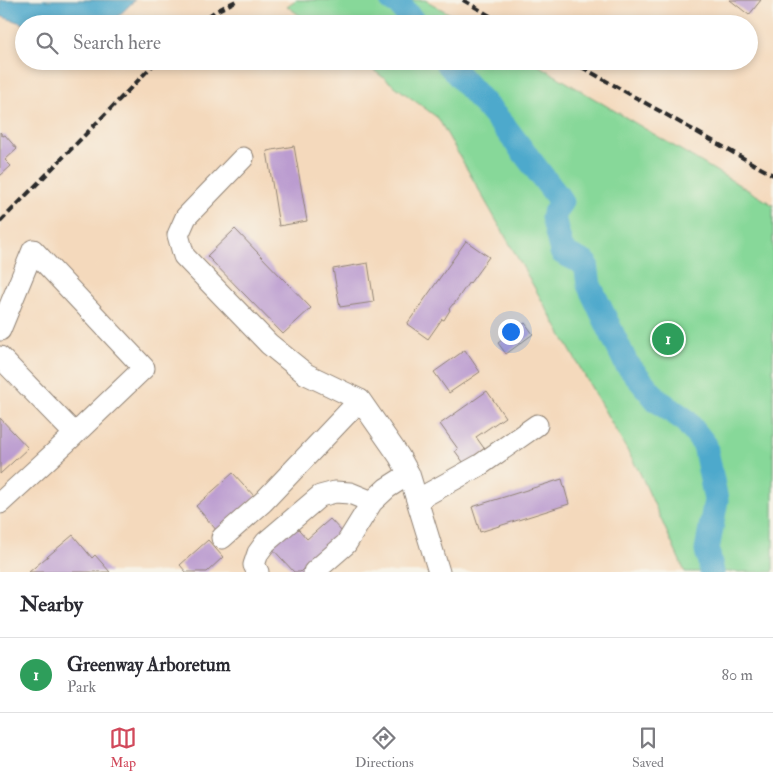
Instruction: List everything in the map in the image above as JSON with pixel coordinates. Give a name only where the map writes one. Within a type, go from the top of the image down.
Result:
[{"type":"street","points":[[243,158],[186,217],[178,235],[184,256],[269,344],[306,374],[360,400],[399,456],[409,474],[439,572]]},
{"type":"street","points":[[0,330],[33,250],[144,368],[0,503]]},
{"type":"street","points":[[0,357],[68,427],[73,436]]},
{"type":"street","points":[[222,538],[263,502],[360,400]]},
{"type":"street","points":[[417,500],[480,464],[537,425]]},
{"type":"street","points":[[314,572],[346,544],[372,502],[387,488],[409,474]]},
{"type":"street","points":[[258,572],[254,565],[258,553],[266,542],[320,496],[335,492],[350,493],[372,502]]},
{"type":"green space","points":[[296,0],[425,0],[452,15],[299,15],[287,6]]},
{"type":"green space","points":[[373,70],[546,70],[773,205],[773,572],[685,572],[640,473],[438,118]]},
{"type":"water","points":[[0,0],[135,0],[119,15],[15,15],[15,21],[0,16]]},
{"type":"building","points":[[730,0],[761,0],[749,15]]},
{"type":"building","points":[[0,132],[17,149],[5,160],[11,166],[0,176]]},
{"type":"building","points":[[294,146],[307,221],[279,226],[267,151]]},
{"type":"building","points":[[235,229],[311,308],[283,334],[207,256]]},
{"type":"building","points":[[466,241],[489,257],[428,339],[407,324]]},
{"type":"building","points":[[368,263],[374,302],[340,307],[333,269]]},
{"type":"building","points":[[525,323],[533,334],[506,354],[498,343]]},
{"type":"building","points":[[465,350],[480,372],[449,393],[434,372]]},
{"type":"building","points":[[487,391],[505,417],[476,437],[486,451],[466,466],[455,451],[458,449],[440,424]]},
{"type":"building","points":[[0,418],[28,448],[0,474]]},
{"type":"building","points":[[233,473],[255,497],[217,531],[196,506]]},
{"type":"building","points":[[562,479],[569,504],[480,532],[472,507]]},
{"type":"building","points":[[330,519],[343,533],[300,572],[294,572],[269,545],[293,523],[307,539]]},
{"type":"building","points":[[73,535],[92,558],[95,555],[110,572],[29,572]]},
{"type":"building","points":[[208,540],[223,557],[207,572],[186,572],[180,565]]},
{"type":"waterway","points":[[392,0],[399,4],[408,15]]},
{"type":"waterway","points":[[454,70],[503,125],[561,201],[553,217],[562,252],[586,264],[589,285],[626,363],[657,400],[685,420],[705,445],[716,500],[707,550],[712,572]]},
{"type":"railway","points":[[210,15],[238,0]]},
{"type":"railway","points":[[463,0],[489,15]]},
{"type":"railway","points":[[0,222],[148,70]]},
{"type":"railway","points":[[587,70],[773,175]]},
{"type":"place","name":"Greenway Arboretum","points":[[668,339]]}]
